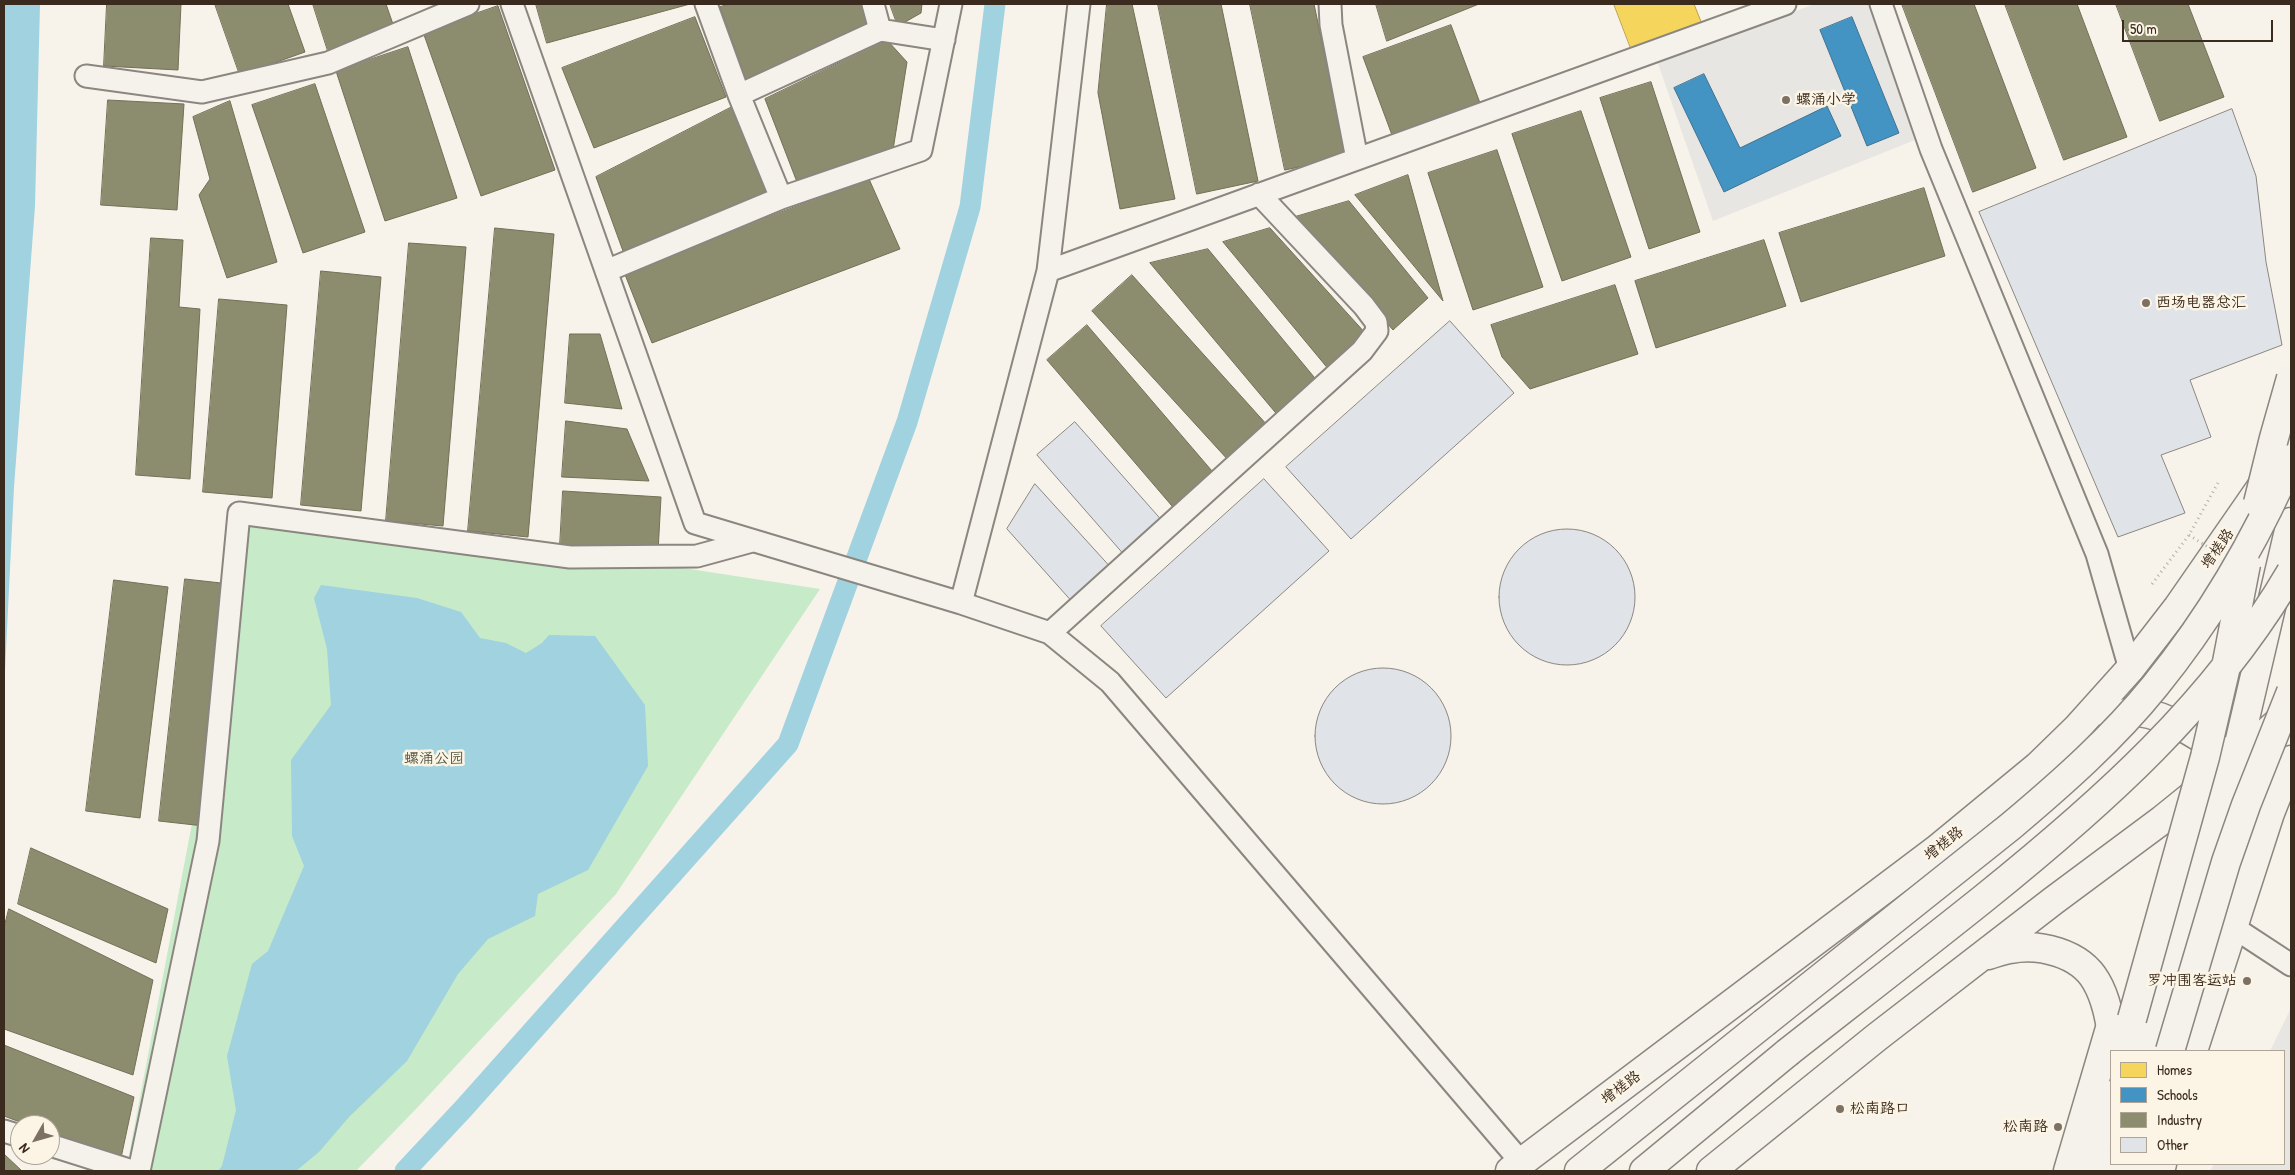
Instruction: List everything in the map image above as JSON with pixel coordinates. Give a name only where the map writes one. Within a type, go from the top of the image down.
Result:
[{"type":"main road","points":[[2123,1050],[2205,757],[2226,669],[2257,511],[2274,438],[2291,378]]},
{"type":"main road","name":"增槎路","points":[[1516,1167],[1936,850],[2038,766],[2069,736],[2130,669],[2221,546],[2273,470],[2291,432]]},
{"type":"main road","name":"增槎路","points":[[1579,1171],[2011,826],[2055,789],[2120,724],[2154,687],[2216,602],[2260,524],[2291,459]]},
{"type":"main road","points":[[2148,1050],[2235,761],[2291,522]]},
{"type":"main road","points":[[1644,1171],[1787,1053],[2015,874],[2132,772],[2203,696],[2251,634],[2291,572]]},
{"type":"main road","points":[[2170,1050],[2226,862],[2246,805],[2291,692]]},
{"type":"main road","points":[[1711,1171],[1978,958],[2162,820],[2235,761],[2291,710]]},
{"type":"main road","points":[[2069,736],[2104,720],[2126,713],[2137,712],[2165,720],[2182,728],[2235,761],[2256,777],[2266,790],[2270,813]]},
{"type":"main road","points":[[2193,1050],[2270,813],[2291,760]]},
{"type":"main road","points":[[1978,958],[2010,949],[2030,948],[2061,953],[2088,970],[2096,980],[2113,1038],[2068,1171]]},
{"type":"main road","points":[[2090,1171],[2110,1099]]},
{"type":"street","points":[[86,76],[202,92],[328,63],[468,4]]},
{"type":"street","points":[[512,4],[695,523],[960,603],[1050,633],[1110,682],[1516,1167]]},
{"type":"street","points":[[706,4],[739,95],[781,198]]},
{"type":"street","points":[[873,4],[880,30]]},
{"type":"street","points":[[606,271],[781,198],[921,150],[951,4]]},
{"type":"street","points":[[960,603],[1048,271],[1079,4]]},
{"type":"street","points":[[1330,4],[1331,25],[1357,159]]},
{"type":"street","points":[[1048,271],[1785,4]]},
{"type":"street","points":[[1881,4],[1931,149],[2097,554],[2130,669]]},
{"type":"street","points":[[739,95],[880,30],[944,40]]},
{"type":"street","points":[[1050,633],[1362,351],[1377,332],[1376,322],[1364,306],[1258,194]]},
{"type":"street","points":[[139,1171],[208,841],[239,513],[570,557],[697,556],[752,541]]},
{"type":"street","points":[[2233,927],[2291,965]]},
{"type":"street","points":[[60,1148],[132,1171]]},
{"type":"path","points":[[2152,584],[2189,535],[2219,481]]},
{"type":"shaded area","name":"螺涌小学","points":[[1815,4],[1868,4],[1915,140],[1713,221],[1657,61]]},
{"type":"shaded area","points":[[2290,1010],[2291,1171],[2210,1171],[2213,1165],[2285,1165],[2285,1050],[2270,1050]]},
{"type":"green space","name":"螺涌公园","points":[[253,502],[820,589],[616,894],[356,1171],[126,1171]]},
{"type":"water","points":[[4,4],[40,4],[35,206],[14,487],[4,691]]},
{"type":"water","points":[[321,585],[417,598],[461,612],[480,638],[506,643],[526,653],[542,643],[549,635],[595,636],[645,705],[648,766],[588,870],[538,894],[535,916],[488,939],[458,974],[407,1061],[349,1117],[319,1152],[296,1171],[218,1171],[222,1166],[236,1110],[227,1056],[252,964],[268,951],[304,866],[292,836],[291,760],[331,705],[327,649],[314,598]]},
{"type":"building: Homes","points":[[1614,4],[1694,4],[1702,24],[1632,51]]},
{"type":"building: Schools","points":[[1852,17],[1899,133],[1867,146],[1820,30]]},
{"type":"building: Schools","points":[[1704,74],[1740,148],[1827,106],[1841,136],[1724,192],[1674,88]]},
{"type":"building: Industry","points":[[107,4],[181,4],[178,70],[104,66]]},
{"type":"building: Industry","points":[[215,4],[288,4],[305,52],[240,75]]},
{"type":"building: Industry","points":[[313,4],[386,4],[395,30],[328,51]]},
{"type":"building: Industry","points":[[536,4],[690,4],[547,43]]},
{"type":"building: Industry","points":[[730,4],[869,4],[875,26],[749,89],[720,7]]},
{"type":"building: Industry","points":[[890,4],[922,4],[921,13],[898,26]]},
{"type":"building: Industry","points":[[1107,4],[1132,4],[1175,199],[1120,209],[1098,93]]},
{"type":"building: Industry","points":[[1158,4],[1221,4],[1258,181],[1197,194]]},
{"type":"building: Industry","points":[[1250,4],[1314,4],[1346,157],[1285,170]]},
{"type":"building: Industry","points":[[1376,4],[1479,4],[1387,41]]},
{"type":"building: Industry","points":[[1902,4],[1974,4],[2036,168],[1973,192]]},
{"type":"building: Industry","points":[[2005,4],[2077,4],[2127,137],[2064,160]]},
{"type":"building: Industry","points":[[2116,4],[2188,4],[2224,97],[2160,121]]},
{"type":"building: Industry","points":[[498,6],[555,170],[481,196],[423,32]]},
{"type":"building: Industry","points":[[695,17],[726,97],[594,148],[562,68]]},
{"type":"building: Industry","points":[[1451,25],[1480,103],[1392,135],[1363,57]]},
{"type":"building: Industry","points":[[887,40],[907,62],[893,150],[797,182],[765,99]]},
{"type":"building: Industry","points":[[408,47],[457,198],[385,221],[336,71]]},
{"type":"building: Industry","points":[[1651,82],[1700,232],[1649,249],[1600,98]]},
{"type":"building: Industry","points":[[315,84],[365,232],[303,253],[252,105]]},
{"type":"building: Industry","points":[[108,100],[184,104],[177,210],[101,205]]},
{"type":"building: Industry","points":[[230,101],[277,262],[227,278],[199,195],[210,179],[193,117]]},
{"type":"building: Industry","points":[[732,107],[768,196],[623,251],[596,177]]},
{"type":"building: Industry","points":[[1581,111],[1631,257],[1562,281],[1512,134]]},
{"type":"building: Industry","points":[[1497,150],[1543,287],[1473,310],[1428,173]]},
{"type":"building: Industry","points":[[1408,175],[1443,301],[1355,195]]},
{"type":"building: Industry","points":[[869,179],[900,249],[652,343],[624,272]]},
{"type":"building: Industry","points":[[1924,188],[1945,256],[1801,302],[1779,233]]},
{"type":"building: Industry","points":[[1349,201],[1428,298],[1393,330],[1295,217]]},
{"type":"building: Industry","points":[[495,228],[554,234],[528,537],[468,531]]},
{"type":"building: Industry","points":[[1270,228],[1367,335],[1330,371],[1223,242]]},
{"type":"building: Industry","points":[[151,238],[183,240],[179,307],[200,309],[190,479],[136,475]]},
{"type":"building: Industry","points":[[1764,240],[1786,306],[1656,348],[1635,281]]},
{"type":"building: Industry","points":[[409,243],[466,247],[443,526],[386,521]]},
{"type":"building: Industry","points":[[1208,249],[1319,383],[1280,418],[1150,263]]},
{"type":"building: Industry","points":[[321,271],[381,277],[361,511],[301,505]]},
{"type":"building: Industry","points":[[1132,275],[1268,426],[1229,461],[1092,311]]},
{"type":"building: Industry","points":[[1615,285],[1638,354],[1530,389],[1502,357],[1491,325]]},
{"type":"building: Industry","points":[[219,299],[287,305],[272,498],[203,492]]},
{"type":"building: Industry","points":[[1087,325],[1218,478],[1178,513],[1047,360]]},
{"type":"building: Industry","points":[[570,334],[600,334],[622,409],[565,403]]},
{"type":"building: Industry","points":[[566,421],[627,429],[649,481],[562,477]]},
{"type":"building: Industry","points":[[563,491],[661,497],[658,552],[560,546]]},
{"type":"building: Industry","points":[[185,579],[230,584],[204,826],[159,821]]},
{"type":"building: Industry","points":[[114,580],[168,587],[140,818],[86,811]]},
{"type":"building: Industry","points":[[31,848],[168,909],[156,963],[18,904]]},
{"type":"building: Industry","points":[[9,909],[153,980],[133,1075],[4,1029],[4,928]]},
{"type":"building: Industry","points":[[4,1045],[134,1097],[121,1158],[60,1137],[60,1115],[10,1115],[10,1118],[4,1116]]},
{"type":"building: Industry","points":[[4,1154],[10,1160],[10,1165],[16,1165],[22,1171],[4,1171]]},
{"type":"building: Other","name":"西场电器总汇","points":[[2232,109],[2256,176],[2266,262],[2282,345],[2190,380],[2211,437],[2161,455],[2185,513],[2118,537],[1979,212]]},
{"type":"building: Other","points":[[1450,321],[1514,393],[1351,539],[1286,467]]},
{"type":"building: Other","points":[[1075,422],[1165,524],[1126,557],[1037,455]]},
{"type":"building: Other","points":[[1264,479],[1329,551],[1166,698],[1101,626]]},
{"type":"building: Other","points":[[1035,484],[1114,571],[1075,605],[1007,529]]},
{"type":"building: Other","points":[[1567,529],[1593,534],[1615,549],[1630,571],[1635,597],[1630,623],[1615,645],[1593,660],[1567,665],[1541,660],[1519,645],[1504,623],[1499,597],[1504,571],[1519,549],[1541,534]]},
{"type":"building: Other","points":[[1383,668],[1409,673],[1421,679],[1431,688],[1440,698],[1446,710],[1451,736],[1446,762],[1440,774],[1431,784],[1421,793],[1409,799],[1383,804],[1357,799],[1345,793],[1335,784],[1326,774],[1320,762],[1315,736],[1320,710],[1326,698],[1335,688],[1345,679],[1357,673]]},
{"type":"waterway","points":[[405,1171],[464,1108],[788,744],[907,422],[970,207],[995,4]]},
{"type":"place","name":"螺涌小学","points":[[1786,100]]},
{"type":"place","name":"西场电器总汇","points":[[2146,303]]},
{"type":"place","name":"罗冲围客运站","points":[[2247,981]]},
{"type":"place","name":"松南路口","points":[[1840,1109]]},
{"type":"place","name":"松南路","points":[[2058,1127]]}]
